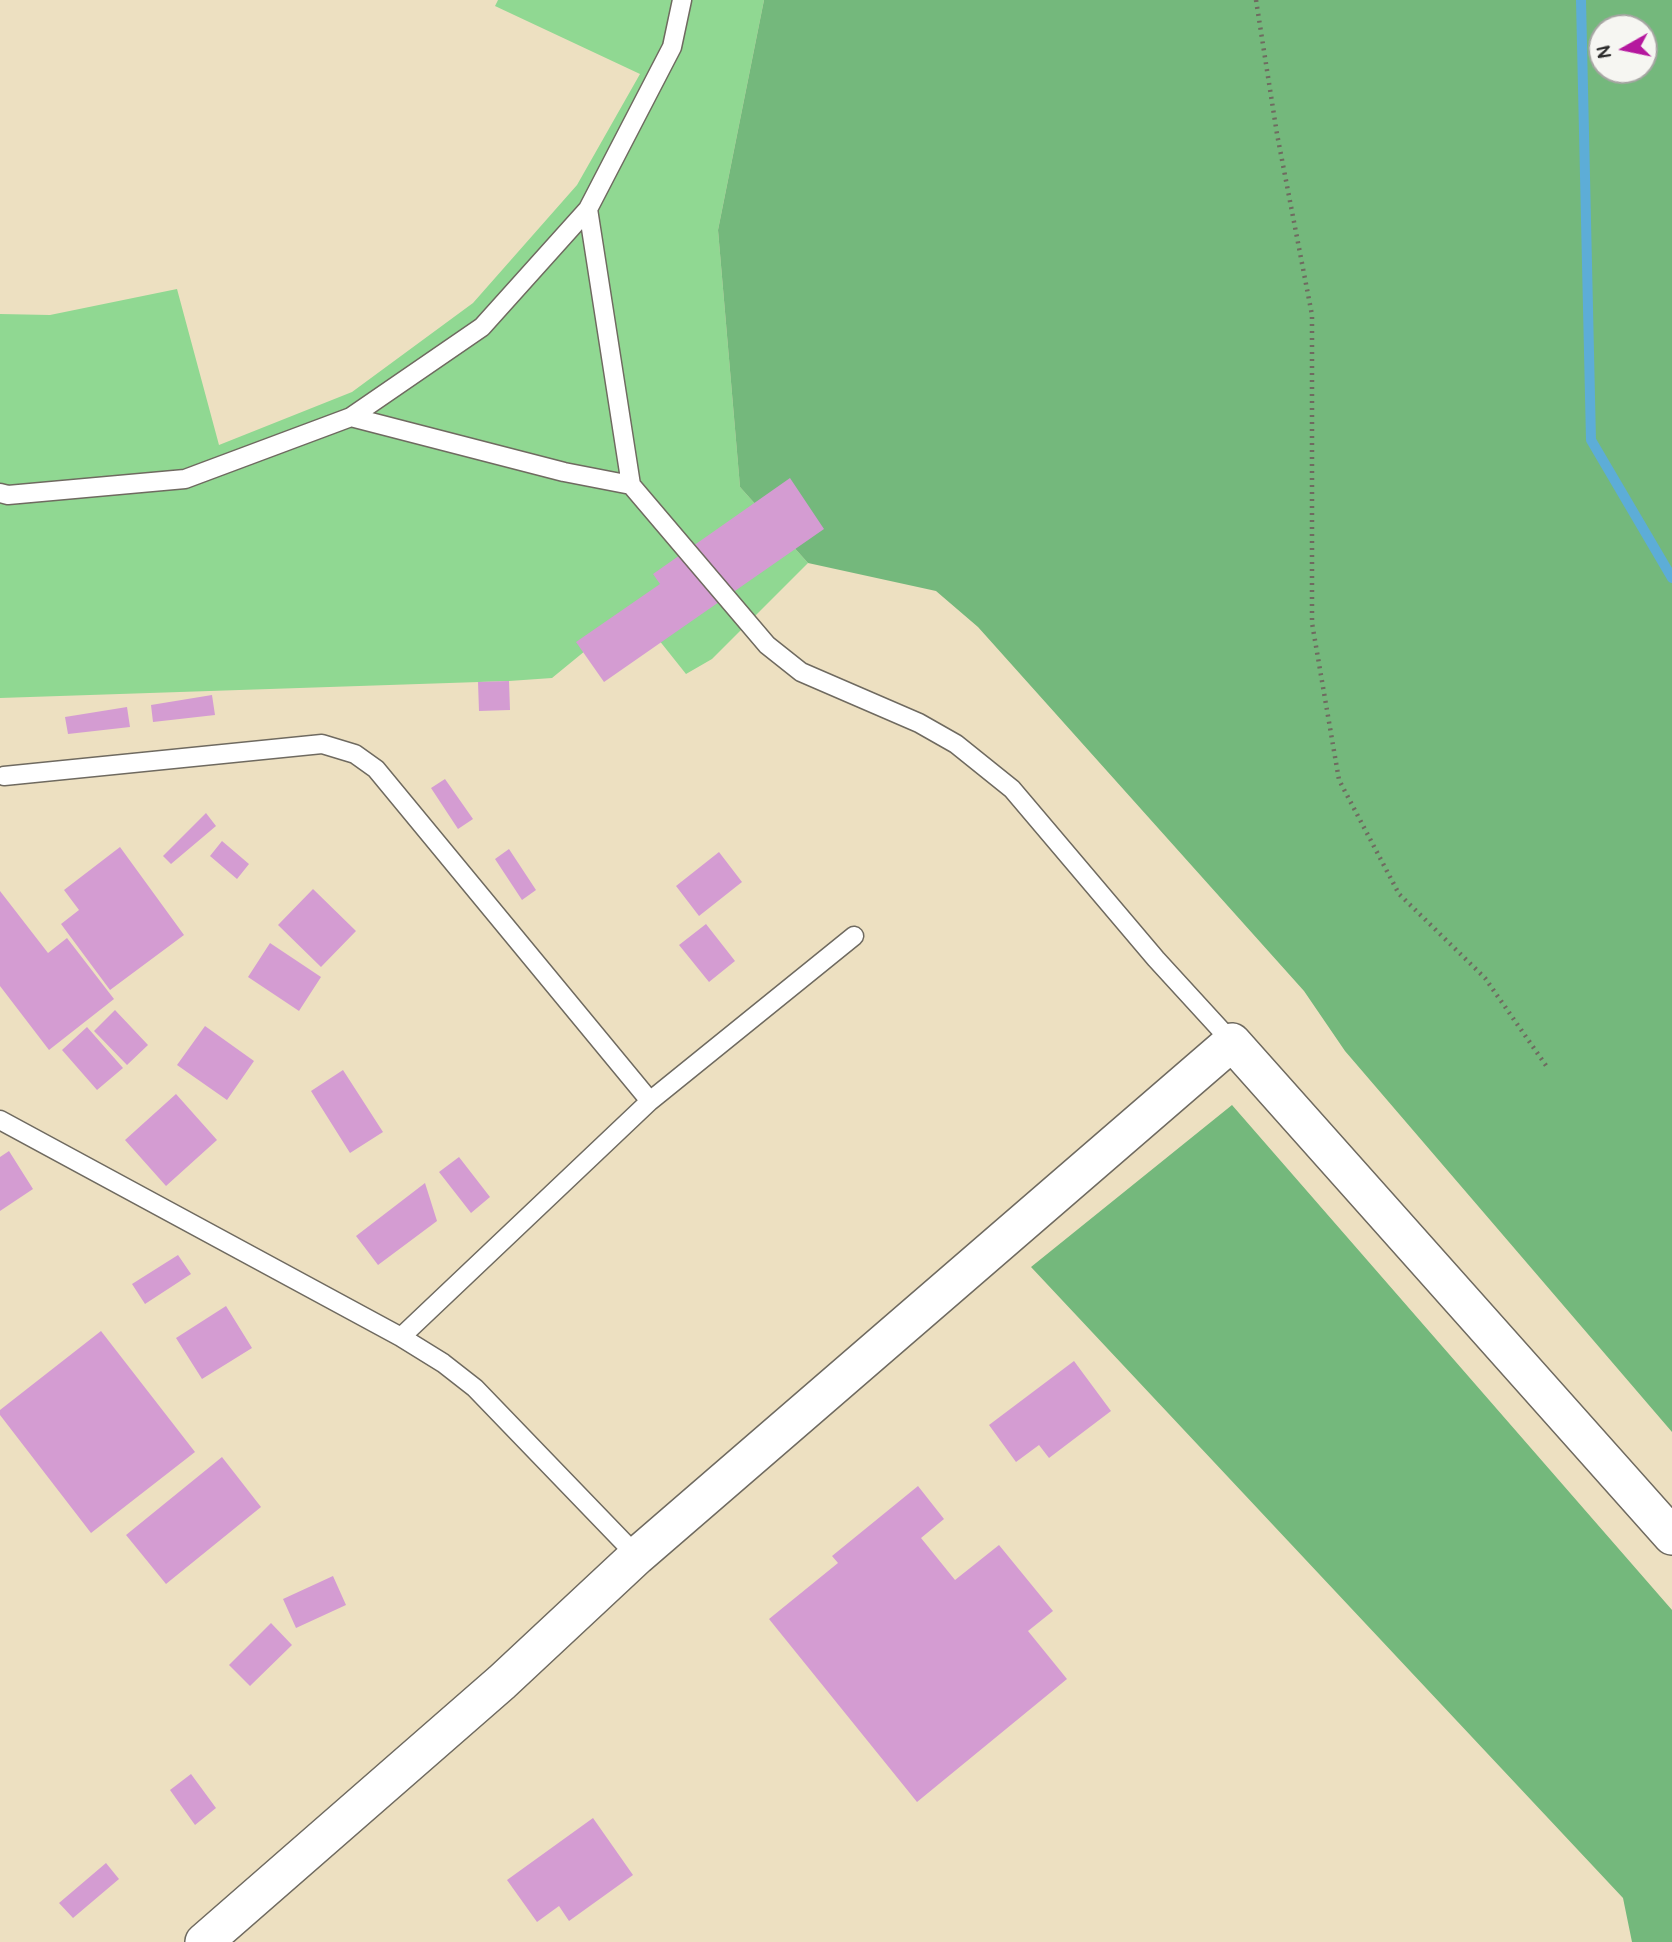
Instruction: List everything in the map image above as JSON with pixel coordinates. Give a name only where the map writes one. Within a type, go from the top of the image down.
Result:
[{"type":"street","points":[[204,1942],[502,1682],[637,1556],[1232,1042],[1672,1536]]},
{"type":"lane","points":[[0,494],[185,479],[351,417],[482,327],[589,209],[672,47],[682,0]]},
{"type":"lane","points":[[589,209],[631,485],[767,645],[801,672],[919,723],[956,744],[1012,789],[1156,959],[1232,1042]]},
{"type":"lane","points":[[351,417],[564,472],[631,485]]},
{"type":"lane","points":[[4,776],[322,744],[355,754],[376,769],[650,1101]]},
{"type":"lane","points":[[401,1337],[650,1101],[854,936]]},
{"type":"lane","points":[[0,1120],[401,1337],[443,1363],[475,1388],[637,1556]]},
{"type":"path","points":[[1256,0],[1277,134],[1312,315],[1312,623],[1339,780],[1399,894],[1485,978],[1547,1067]]},
{"type":"green space","points":[[498,0],[764,0],[718,230],[740,487],[808,563],[712,659],[686,674],[635,610],[552,678],[0,698],[0,314],[50,315],[177,289],[219,445],[352,392],[473,303],[577,185],[640,74],[495,6]]},
{"type":"green space","points":[[764,0],[1672,0],[1672,1432],[1345,1051],[1304,991],[978,627],[936,591],[808,563],[740,487],[718,230]]},
{"type":"green space","points":[[1232,1105],[1672,1610],[1672,1942],[1632,1942],[1623,1898],[1031,1267]]},
{"type":"building","points":[[790,478],[824,529],[604,682],[576,642],[660,584],[653,574]]},
{"type":"building","points":[[509,681],[510,710],[479,711],[478,682]]},
{"type":"building","points":[[212,695],[215,715],[153,722],[151,705]]},
{"type":"building","points":[[127,707],[130,727],[68,734],[65,717]]},
{"type":"building","points":[[445,779],[473,819],[458,829],[431,788]]},
{"type":"building","points":[[206,813],[216,826],[171,864],[163,856]]},
{"type":"building","points":[[222,841],[249,864],[237,879],[210,856]]},
{"type":"building","points":[[120,847],[184,935],[110,990],[61,924],[79,910],[64,890]]},
{"type":"building","points":[[509,849],[536,890],[522,900],[495,859]]},
{"type":"building","points":[[719,852],[742,882],[699,916],[676,886]]},
{"type":"building","points":[[313,889],[356,931],[321,967],[278,925]]},
{"type":"building","points":[[0,891],[48,953],[67,938],[114,999],[49,1050],[0,986]]},
{"type":"building","points":[[706,924],[735,961],[709,982],[679,945]]},
{"type":"building","points":[[270,943],[321,977],[299,1011],[248,977]]},
{"type":"building","points":[[115,1010],[148,1045],[127,1065],[94,1031]]},
{"type":"building","points":[[205,1026],[254,1061],[227,1100],[177,1065]]},
{"type":"building","points":[[87,1027],[123,1068],[97,1090],[62,1050]]},
{"type":"building","points":[[343,1070],[383,1132],[350,1153],[311,1091]]},
{"type":"building","points":[[176,1094],[217,1140],[166,1186],[125,1140]]},
{"type":"building","points":[[9,1151],[33,1189],[0,1211],[0,1157]]},
{"type":"building","points":[[459,1157],[490,1197],[471,1213],[439,1172]]},
{"type":"building","points":[[425,1183],[437,1221],[378,1265],[356,1236]]},
{"type":"building","points":[[178,1255],[191,1274],[145,1304],[132,1284]]},
{"type":"building","points":[[226,1306],[252,1348],[202,1379],[176,1338]]},
{"type":"building","points":[[101,1331],[195,1452],[91,1533],[0,1415],[0,1410]]},
{"type":"building","points":[[1074,1361],[1111,1411],[1049,1458],[1039,1445],[1016,1462],[989,1425]]},
{"type":"building","points":[[222,1457],[261,1507],[166,1584],[126,1535]]},
{"type":"building","points":[[918,1486],[944,1519],[921,1538],[955,1580],[999,1545],[1053,1611],[1028,1631],[1067,1679],[917,1802],[769,1619],[838,1563],[832,1556]]},
{"type":"building","points":[[333,1576],[346,1605],[296,1628],[283,1599]]},
{"type":"building","points":[[271,1623],[292,1645],[250,1686],[229,1665]]},
{"type":"building","points":[[191,1774],[216,1808],[195,1825],[170,1790]]},
{"type":"building","points":[[593,1818],[633,1875],[569,1921],[559,1906],[537,1922],[507,1880]]},
{"type":"building","points":[[106,1863],[119,1879],[73,1918],[59,1903]]},
{"type":"waterway","points":[[1581,0],[1591,440],[1672,578]]}]
